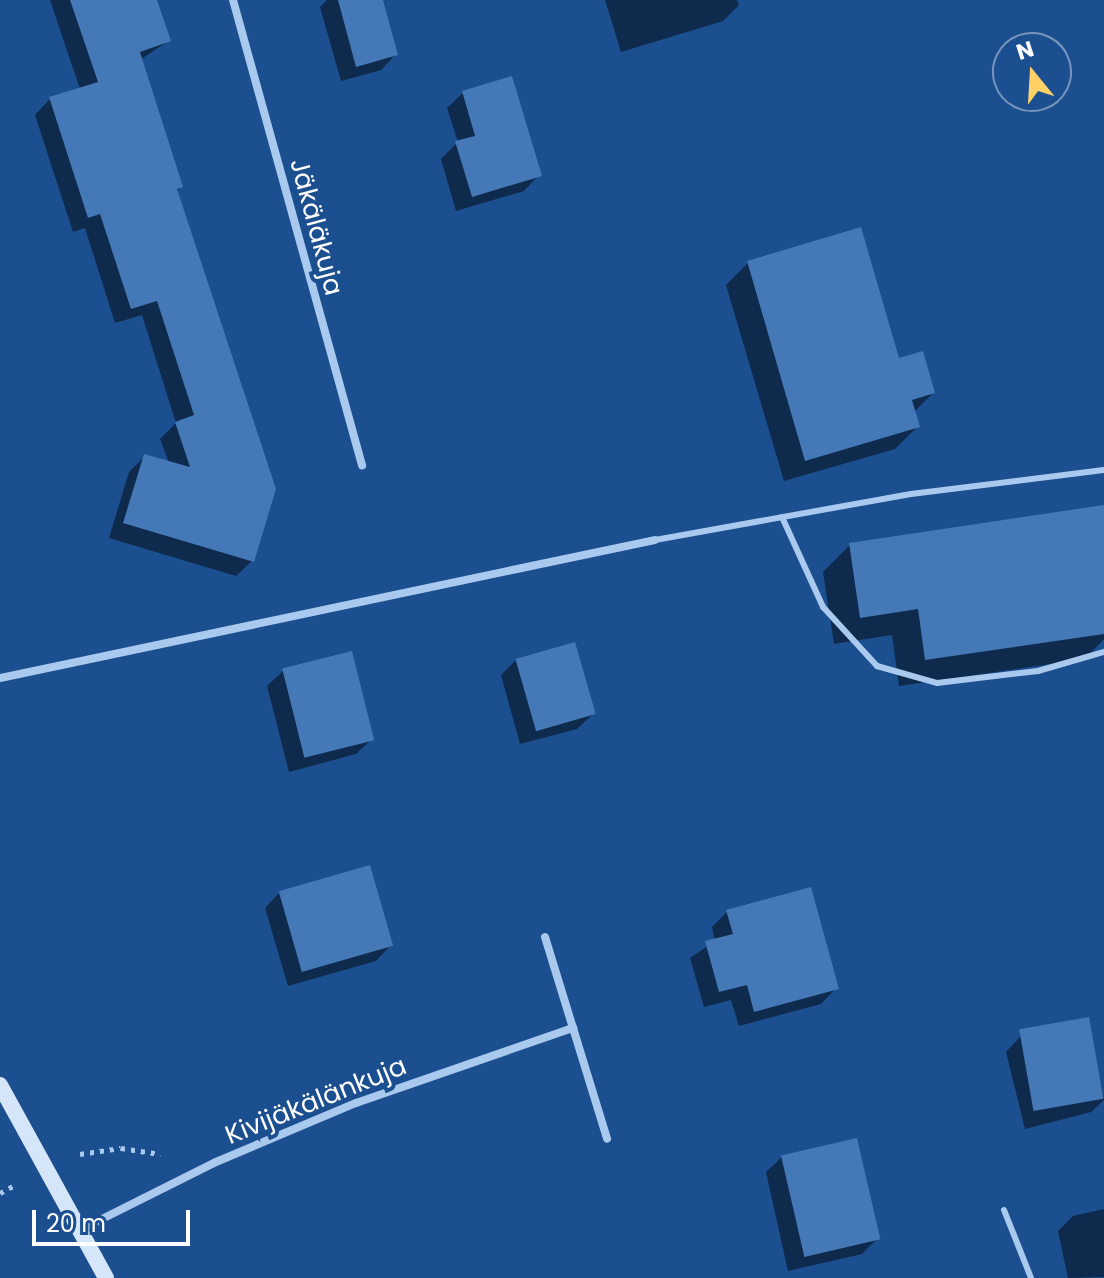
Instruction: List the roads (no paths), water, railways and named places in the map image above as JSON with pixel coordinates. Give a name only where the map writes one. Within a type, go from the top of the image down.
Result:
[{"type":"street","name":"Jäkäläkuja","points":[[233,0],[362,465]]},
{"type":"street","points":[[0,678],[655,540]]},
{"type":"street","points":[[545,937],[607,1139]]},
{"type":"street","name":"Kivijäkälänkuja","points":[[82,1229],[216,1162],[356,1103],[573,1028]]},
{"type":"street","points":[[0,1085],[82,1229],[106,1278]]},
{"type":"lane","points":[[655,540],[911,494],[1104,470]]},
{"type":"lane","points":[[782,517],[823,607],[877,666],[937,683],[1038,671],[1104,652]]},
{"type":"lane","points":[[1004,1210],[1031,1278]]}]
